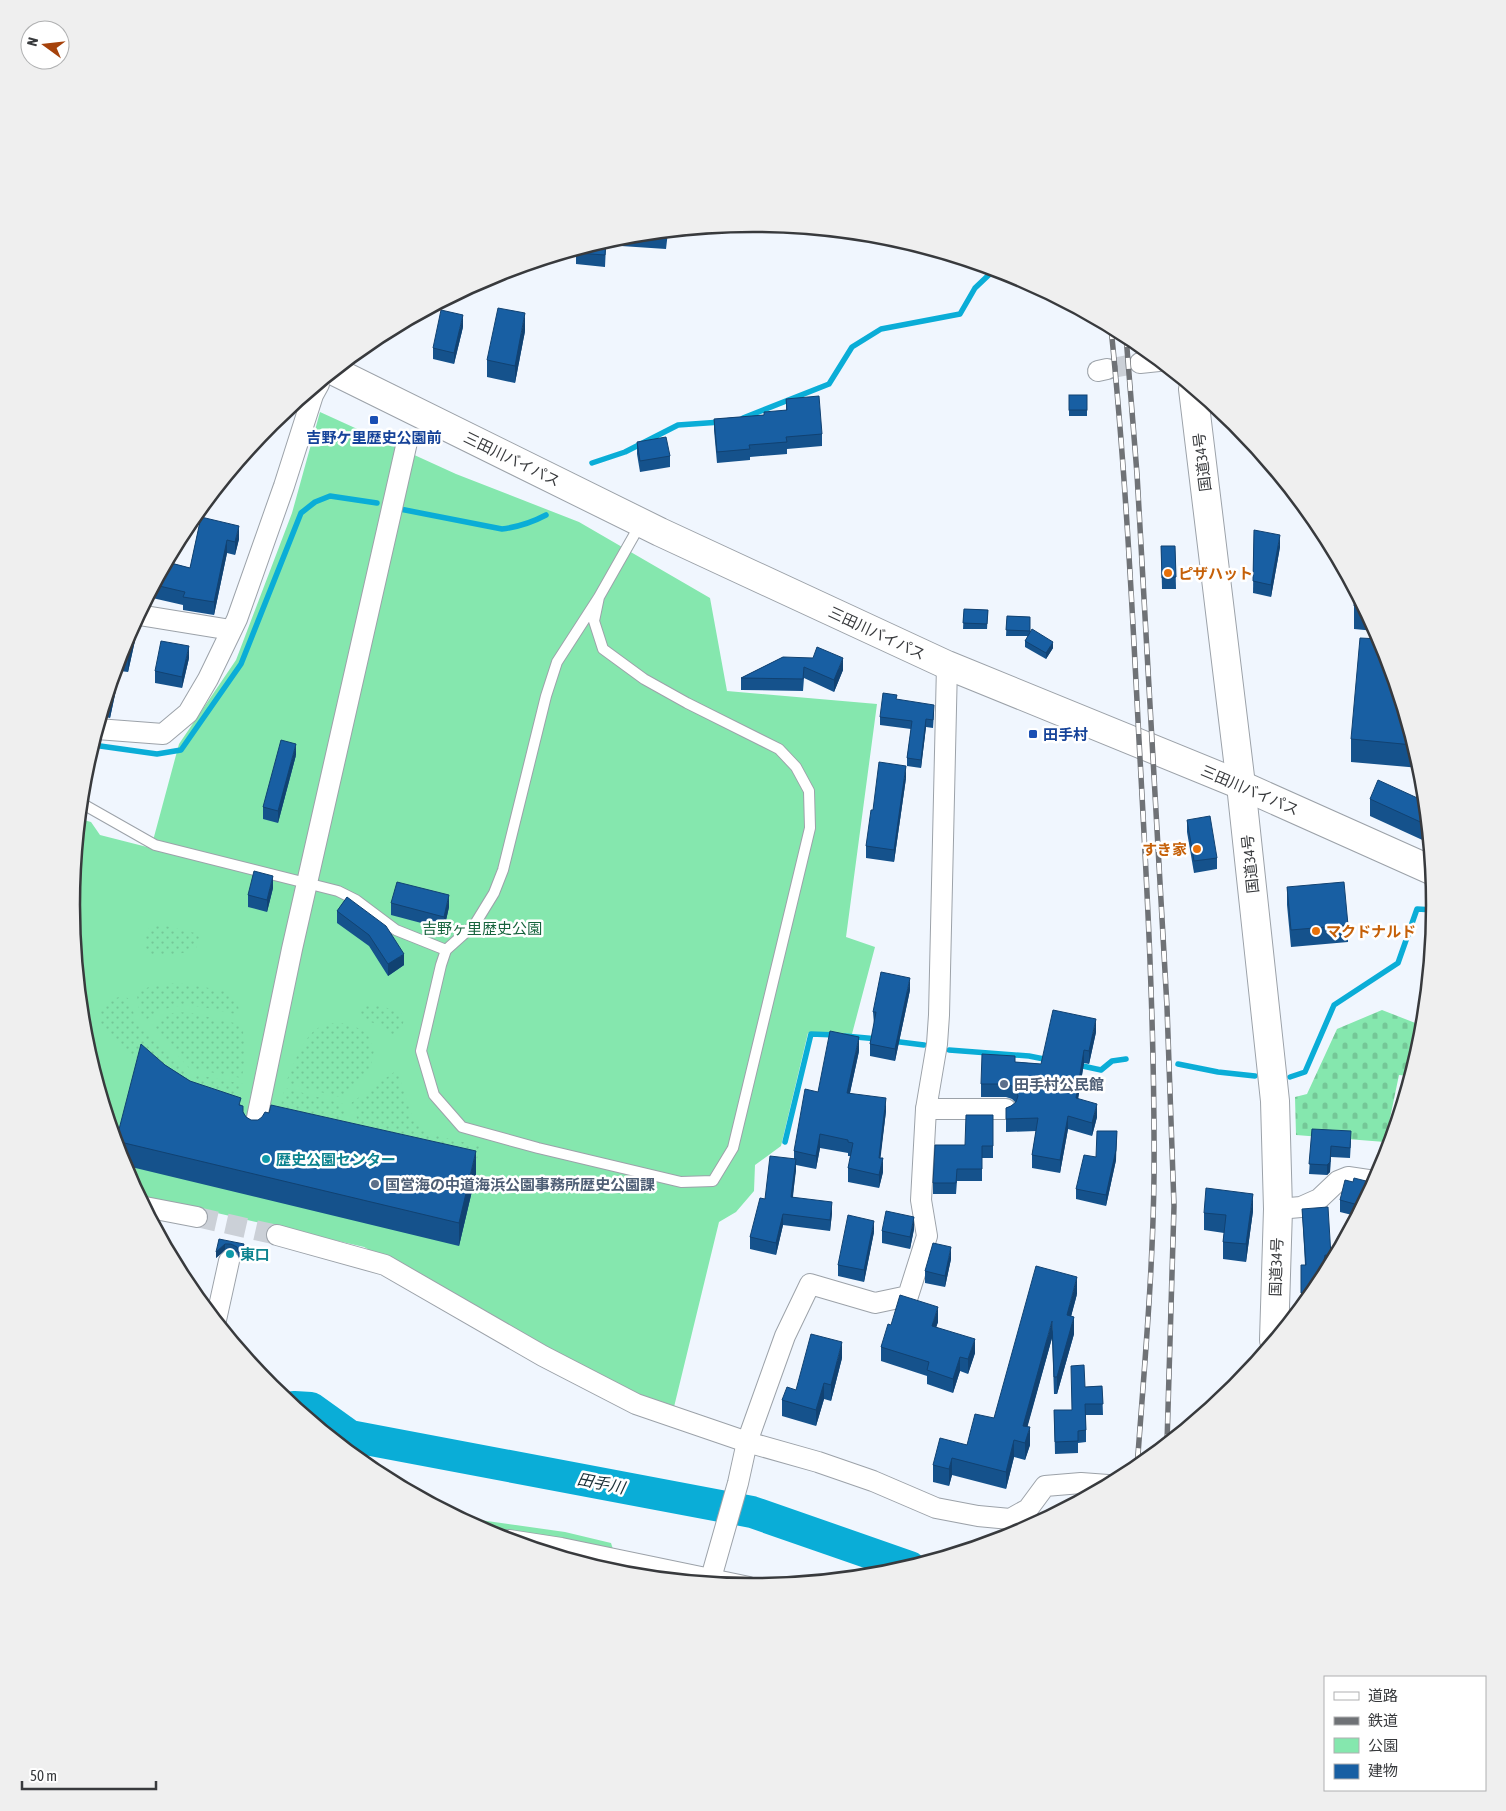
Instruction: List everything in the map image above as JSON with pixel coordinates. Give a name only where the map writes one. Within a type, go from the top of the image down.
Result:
[{"type":"highway","name":"三田川バイパス","points":[[340,375],[641,522],[947,665],[1241,785],[1425,867]]},
{"type":"highway","name":"国道34号","points":[[1194,398],[1241,785],[1275,1101],[1278,1209],[1274,1330]]},
{"type":"street","points":[[103,729],[163,734],[188,713],[208,679],[237,620],[284,486],[312,398]]},
{"type":"street","points":[[254,1132],[290,958],[309,883],[407,442]]},
{"type":"street","points":[[145,616],[231,630]]},
{"type":"street","points":[[712,1577],[738,1483],[747,1442],[785,1336],[810,1284],[875,1303],[908,1296],[927,1236],[921,1200],[926,1109],[937,1044],[939,1015],[947,665]]},
{"type":"street","points":[[926,1109],[1006,1109]]},
{"type":"street","points":[[1278,1209],[1301,1207],[1320,1199],[1338,1181],[1348,1177],[1367,1180]]},
{"type":"street","points":[[152,1208],[197,1217]]},
{"type":"street","points":[[277,1235],[385,1264],[543,1356],[636,1404],[747,1442],[818,1462],[864,1478],[936,1508],[978,1516],[1010,1519],[1028,1509],[1044,1486],[1081,1483],[1095,1484]]},
{"type":"street","points":[[218,1313],[229,1260]]},
{"type":"street","points":[[545,1546],[688,1575]]},
{"type":"lane","points":[[599,598],[594,621],[603,650],[644,679],[686,703],[779,749],[796,767],[809,791],[810,828],[733,1148],[713,1181],[682,1182],[462,1127],[434,1095],[421,1051],[446,950],[475,924],[494,893],[508,854],[548,690],[558,662],[599,598],[641,522]]},
{"type":"lane","points":[[88,807],[155,845],[338,891],[356,900],[396,930],[446,950]]},
{"type":"green space","name":"吉野ヶ里歴史公園","points":[[320,412],[456,474],[579,522],[710,598],[727,691],[877,704],[846,937],[875,947],[852,1034],[808,1033],[781,1146],[755,1165],[754,1191],[736,1212],[719,1222],[674,1407],[620,1387],[364,1247],[146,1197],[131,1163],[103,1080],[93,1037],[86,993],[81,950],[80,906],[81,861],[86,821],[91,822],[100,835],[151,848],[179,744],[236,660],[292,513]]},
{"type":"green space","points":[[158,924],[195,933],[199,937],[196,948],[181,953],[149,954],[145,944],[146,936],[150,926]]},
{"type":"green space","points":[[177,983],[222,990],[235,996],[241,1015],[204,1007],[180,1006],[158,1012],[146,1020],[139,1008],[138,992],[151,986]]},
{"type":"green space","points":[[119,997],[128,998],[136,1019],[144,1030],[184,1071],[195,1092],[165,1087],[102,1029],[99,1017],[102,1008],[108,1002]]},
{"type":"green space","points":[[367,1003],[399,1011],[404,1020],[400,1034],[393,1038],[383,1027],[361,1018],[362,1005]]},
{"type":"green space","points":[[1382,1010],[1415,1023],[1404,1075],[1399,1075],[1388,1127],[1383,1142],[1296,1135],[1295,1097],[1307,1094],[1337,1029]]},
{"type":"green space","points":[[178,1012],[191,1013],[243,1025],[245,1058],[241,1078],[189,1068],[161,1037],[155,1026],[161,1018]]},
{"type":"green space","points":[[338,1022],[361,1029],[369,1037],[374,1051],[370,1070],[343,1098],[286,1083],[299,1053],[313,1032],[318,1028]]},
{"type":"green space","points":[[397,1070],[411,1113],[429,1134],[480,1146],[474,1172],[368,1147],[351,1103]]},
{"type":"green space","points":[[193,1074],[243,1084],[237,1105],[204,1089]]},
{"type":"green space","points":[[285,1088],[343,1104],[351,1144],[275,1126]]},
{"type":"green space","points":[[479,1520],[565,1532],[611,1543],[618,1565],[579,1556],[537,1543]]},
{"type":"building","points":[[605,249],[605,255],[585,254]]},
{"type":"building","points":[[498,308],[525,313],[515,366],[487,360]]},
{"type":"building","points":[[441,310],[463,315],[454,353],[433,348]]},
{"type":"building","points":[[1069,395],[1087,395],[1087,410],[1069,410]]},
{"type":"building","points":[[819,396],[822,434],[786,437],[787,442],[749,445],[750,449],[717,452],[714,419],[764,415],[764,412],[787,410],[786,399]]},
{"type":"building","points":[[666,437],[670,456],[640,461],[637,442]]},
{"type":"building","points":[[203,518],[239,526],[235,542],[227,540],[214,602],[183,597],[185,592],[161,586],[173,564],[190,568],[200,523]]},
{"type":"building","points":[[1254,530],[1280,535],[1271,585],[1253,581]]},
{"type":"building","name":"ピザハット","points":[[1161,546],[1175,546],[1176,577],[1162,578]]},
{"type":"building","points":[[964,609],[988,610],[987,624],[963,623]]},
{"type":"building","points":[[1007,616],[1030,617],[1030,631],[1006,630]]},
{"type":"building","points":[[1032,629],[1053,642],[1046,653],[1025,641]]},
{"type":"building","points":[[1360,638],[1371,639],[1390,689],[1406,744],[1351,739]]},
{"type":"building","points":[[161,641],[189,646],[182,677],[155,671]]},
{"type":"building","points":[[817,647],[843,658],[834,680],[804,667],[803,679],[741,678],[783,657],[813,658]]},
{"type":"building","points":[[883,693],[897,695],[896,699],[934,705],[933,720],[926,719],[921,760],[907,758],[912,721],[880,717]]},
{"type":"building","points":[[281,740],[296,744],[278,811],[263,807]]},
{"type":"building","points":[[879,762],[906,766],[894,850],[866,846]]},
{"type":"building","points":[[1378,780],[1417,798],[1420,822],[1370,799]]},
{"type":"building","points":[[1210,816],[1217,858],[1194,861],[1187,820]]},
{"type":"building","points":[[254,871],[273,876],[267,900],[248,895]]},
{"type":"building","points":[[397,882],[449,895],[444,917],[391,903]]},
{"type":"building","points":[[1344,882],[1348,925],[1291,930],[1287,887]]},
{"type":"building","points":[[347,897],[386,926],[404,954],[388,964],[369,935],[337,911]]},
{"type":"building","points":[[881,972],[910,978],[895,1049],[870,1044],[876,1012],[873,1012]]},
{"type":"building","points":[[1053,1010],[1096,1019],[1089,1051],[1084,1050],[1076,1098],[1097,1104],[1092,1123],[1068,1116],[1060,1160],[1032,1155],[1038,1118],[1006,1119],[1006,1108],[1016,1102],[1018,1096],[1012,1086],[1006,1084],[981,1084],[982,1054],[1015,1056],[1015,1062],[1041,1064]]},
{"type":"building","points":[[830,1031],[859,1037],[847,1093],[886,1098],[879,1158],[883,1158],[879,1175],[848,1168],[853,1143],[848,1142],[848,1140],[820,1134],[816,1156],[794,1151],[805,1089],[818,1092]]},
{"type":"building","name":"歴史公園センター","points":[[141,1044],[165,1065],[190,1081],[241,1098],[239,1105],[243,1106],[243,1112],[251,1120],[258,1120],[265,1112],[269,1113],[271,1105],[476,1151],[459,1223],[124,1143],[119,1130]]},
{"type":"building","points":[[966,1115],[993,1115],[993,1146],[982,1146],[982,1169],[957,1169],[956,1183],[933,1183],[935,1145],[965,1145]]},
{"type":"building","points":[[1312,1129],[1351,1131],[1350,1148],[1331,1146],[1330,1162],[1327,1165],[1309,1164]]},
{"type":"building","points":[[1097,1131],[1117,1131],[1116,1150],[1106,1195],[1076,1189],[1084,1155],[1096,1157]]},
{"type":"building","points":[[770,1156],[796,1159],[791,1197],[832,1202],[830,1220],[783,1214],[776,1243],[750,1237],[760,1198],[765,1199]]},
{"type":"building","points":[[1354,1178],[1367,1181],[1356,1204],[1340,1200],[1345,1180],[1353,1182]]},
{"type":"building","points":[[1206,1188],[1253,1194],[1246,1244],[1223,1242],[1226,1215],[1204,1213]]},
{"type":"building","points":[[1328,1207],[1331,1251],[1328,1255],[1325,1255],[1324,1261],[1302,1294],[1301,1265],[1306,1265],[1302,1209]]},
{"type":"building","points":[[886,1211],[914,1217],[910,1237],[882,1231]]},
{"type":"building","points":[[848,1215],[874,1221],[864,1270],[838,1265]]},
{"type":"building","points":[[219,1239],[244,1244],[241,1257],[237,1247],[231,1244],[225,1244],[216,1252]]},
{"type":"building","points":[[933,1243],[951,1247],[945,1276],[925,1271]]},
{"type":"building","points":[[1036,1266],[1077,1277],[1067,1315],[1074,1317],[1057,1377],[1054,1377],[1052,1321],[1023,1426],[1030,1427],[1025,1443],[1014,1440],[1006,1472],[952,1458],[949,1469],[933,1465],[940,1438],[967,1445],[975,1414],[994,1418]]},
{"type":"building","points":[[900,1295],[938,1307],[932,1326],[975,1339],[968,1359],[960,1357],[953,1379],[927,1370],[929,1362],[881,1347],[888,1324],[891,1325]]},
{"type":"building","points":[[811,1334],[842,1342],[831,1385],[824,1383],[816,1410],[782,1400],[787,1387],[796,1390]]},
{"type":"building","points":[[1084,1365],[1085,1387],[1102,1386],[1103,1404],[1085,1404],[1086,1430],[1078,1431],[1078,1441],[1055,1442],[1054,1410],[1072,1410],[1071,1366]]},
{"type":"waterway","points":[[743,418],[829,384],[852,347],[881,329],[960,314],[975,288],[988,275]]},
{"type":"waterway","points":[[592,463],[625,452],[678,425],[721,422]]},
{"type":"waterway","points":[[100,746],[157,754],[181,750],[241,664],[301,513],[315,502],[330,496],[377,503]]},
{"type":"waterway","points":[[400,509],[502,529],[524,524],[546,515]]},
{"type":"waterway","points":[[1290,1077],[1305,1072],[1334,1005],[1398,963],[1417,909],[1426,910]]},
{"type":"waterway","points":[[785,1142],[811,1034],[836,1035]]},
{"type":"waterway","points":[[845,1036],[878,1039]]},
{"type":"waterway","points":[[892,1041],[924,1045]]},
{"type":"waterway","points":[[949,1050],[1029,1056],[1049,1060]]},
{"type":"waterway","points":[[1078,1065],[1101,1070],[1112,1061],[1126,1059]]},
{"type":"waterway","points":[[1178,1064],[1218,1072],[1255,1076]]},
{"type":"waterway","name":"田手川","points":[[305,1408],[311,1408],[350,1436],[752,1512],[898,1563]]},
{"type":"tunnel","points":[[1107,369],[1140,363]]},
{"type":"tunnel","points":[[197,1217],[277,1235]]},
{"type":"railway","points":[[1112,337],[1131,585],[1152,1012],[1154,1176],[1152,1249],[1138,1457]]},
{"type":"railway","points":[[1127,346],[1137,474],[1167,1007],[1174,1206],[1167,1436]]},
{"type":"place","name":"吉野ケ里歴史公園前","points":[[374,420]]},
{"type":"place","name":"ピザハット","points":[[1168,573]]},
{"type":"place","name":"田手村","points":[[1033,734]]},
{"type":"place","name":"すき家","points":[[1197,849]]},
{"type":"place","name":"マクドナルド","points":[[1316,931]]},
{"type":"place","name":"田手村公民館","points":[[1004,1084]]},
{"type":"place","name":"歴史公園センター","points":[[266,1159]]},
{"type":"place","name":"国営海の中道海浜公園事務所歴史公園課","points":[[375,1184]]},
{"type":"place","name":"東口","points":[[230,1254]]}]
